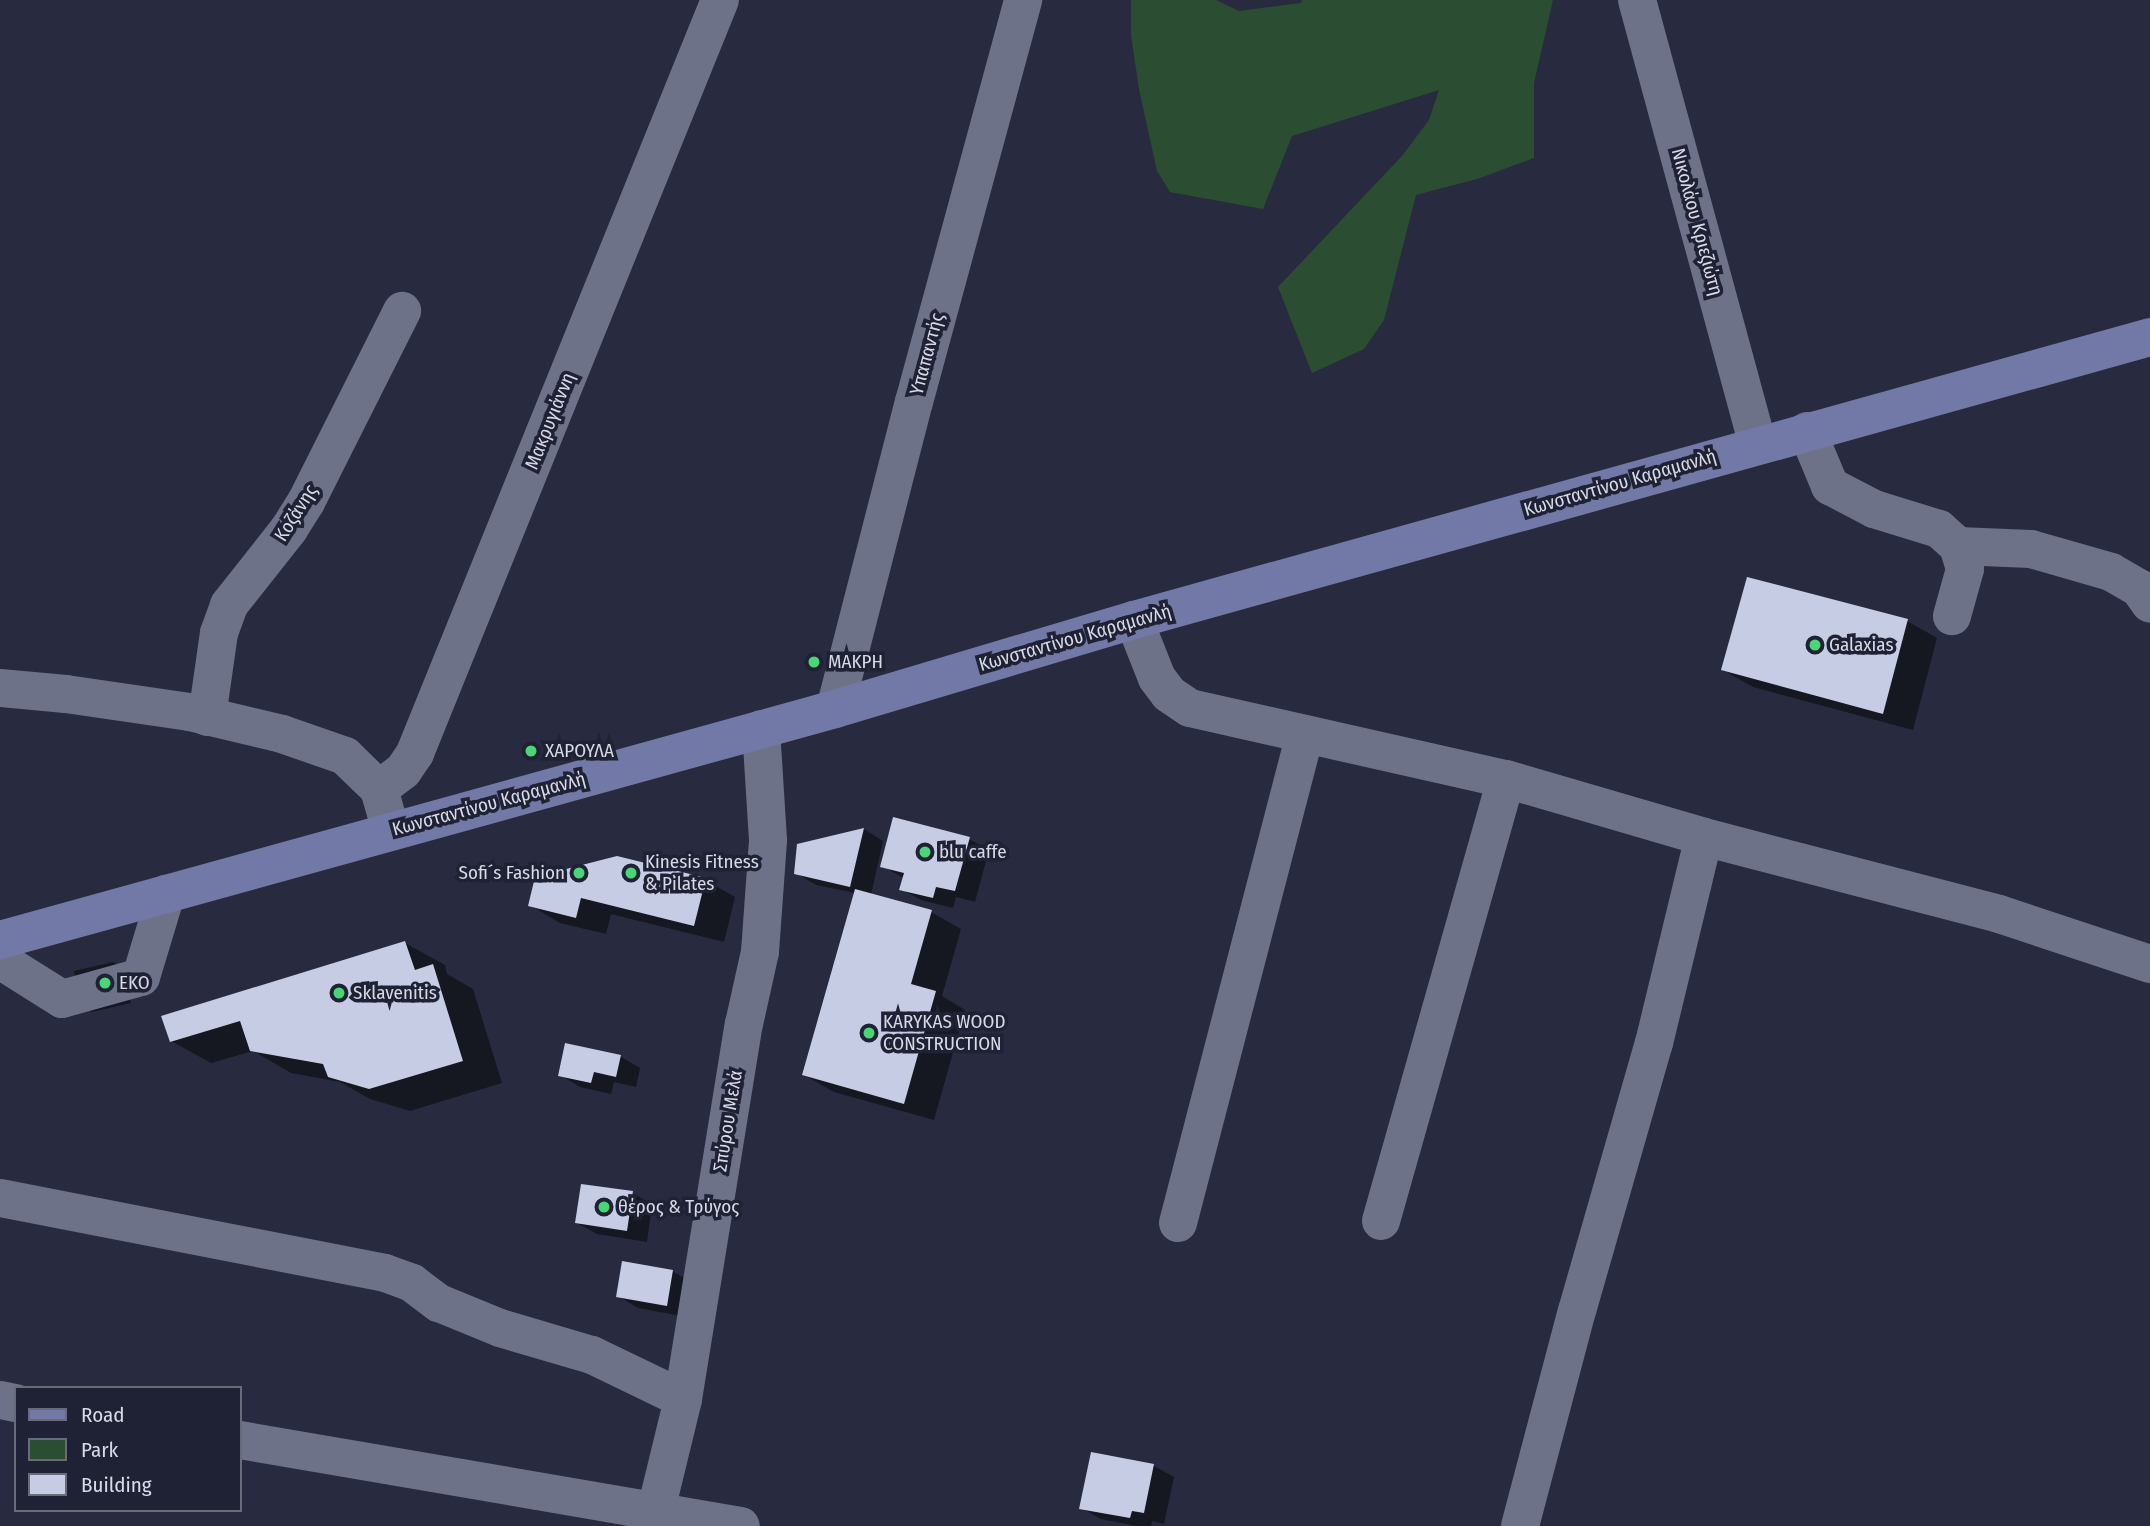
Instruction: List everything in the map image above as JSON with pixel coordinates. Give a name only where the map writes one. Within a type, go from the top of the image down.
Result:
[{"type":"main road","name":"Κωνσταντίνου Καραμανλή","points":[[0,940],[835,709],[1134,620],[1758,444],[2150,337]]},
{"type":"street","name":"Μακρυγιάννη","points":[[379,789],[403,771],[415,753],[720,0]]},
{"type":"street","name":"Υπαπαντής","points":[[835,709],[914,402],[1023,0]]},
{"type":"street","name":"Νικολάου Κριεζιώτη","points":[[1637,0],[1758,444]]},
{"type":"street","name":"Κοζάνης","points":[[207,717],[219,633],[229,605],[306,502],[402,311]]},
{"type":"street","points":[[1807,431],[1830,486],[1874,509],[1939,529],[1958,545],[1965,569],[1952,616]]},
{"type":"street","points":[[1958,545],[2031,549],[2111,572],[2139,588],[2150,604]]},
{"type":"street","points":[[1134,620],[1157,678],[1169,694],[1190,708],[1506,779],[1704,837],[1999,914],[2150,964]]},
{"type":"street","points":[[0,688],[65,694],[207,717],[282,734],[345,756],[379,789],[391,831]]},
{"type":"street","name":"Σπύρου Μελά","points":[[656,1510],[683,1399],[744,1024],[760,952],[768,840],[761,729]]},
{"type":"street","points":[[1178,1223],[1305,734]]},
{"type":"street","points":[[1381,1221],[1506,779]]},
{"type":"street","points":[[1520,1526],[1577,1311],[1654,1042],[1704,837]]},
{"type":"street","points":[[0,960],[62,999],[141,977],[166,894]]},
{"type":"street","points":[[0,1198],[385,1273],[412,1283],[439,1303],[500,1328],[592,1355],[683,1399]]},
{"type":"street","points":[[242,1440],[741,1526]]},
{"type":"green space","points":[[1131,0],[1216,0],[1239,11],[1301,3],[1302,0],[1553,0],[1534,83],[1534,158],[1477,179],[1416,195],[1384,320],[1364,349],[1312,373],[1278,287],[1402,156],[1429,120],[1439,90],[1292,136],[1263,209],[1170,192],[1157,171],[1139,89],[1131,35]]},
{"type":"building","name":"Galaxias","points":[[1747,577],[1908,619],[1883,714],[1721,670]]},
{"type":"building","name":"blu caffe","points":[[893,817],[970,837],[955,891],[936,887],[933,898],[899,890],[904,873],[880,867]]},
{"type":"building","points":[[864,828],[850,887],[794,874],[797,844]]},
{"type":"building","points":[[617,856],[706,878],[694,926],[581,898],[576,918],[528,906],[535,877]]},
{"type":"building","name":"KARYKAS WOOD CONSTRUCTION","points":[[855,889],[932,910],[911,984],[936,991],[904,1104],[802,1075]]},
{"type":"building","name":"Sklavenitis","points":[[405,941],[415,970],[433,964],[463,1061],[369,1089],[328,1077],[323,1064],[250,1051],[240,1021],[170,1042],[161,1016]]},
{"type":"building","points":[[565,1043],[621,1055],[616,1077],[594,1072],[591,1083],[558,1076]]},
{"type":"building","name":"θέρος & Τρύγος","points":[[581,1184],[633,1191],[627,1231],[575,1223]]},
{"type":"building","points":[[622,1261],[673,1270],[667,1306],[616,1297]]},
{"type":"building","points":[[1091,1452],[1154,1464],[1144,1513],[1132,1511],[1130,1518],[1079,1509]]},
{"type":"place","name":"Galaxias","points":[[1815,645]]},
{"type":"place","name":"ΜΑΚΡΗ","points":[[814,662]]},
{"type":"place","name":"ΧΑΡΟΥΛΑ","points":[[531,751]]},
{"type":"place","name":"blu caffe","points":[[925,852]]},
{"type":"place","name":"Sofi´s Fashion","points":[[579,873]]},
{"type":"place","name":"Kinesis Fitness & Pilates","points":[[631,873]]},
{"type":"place","name":"EKO","points":[[105,983]]},
{"type":"place","name":"Sklavenitis","points":[[339,993]]},
{"type":"place","name":"KARYKAS WOOD CONSTRUCTION","points":[[869,1033]]},
{"type":"place","name":"θέρος & Τρύγος","points":[[604,1207]]}]
